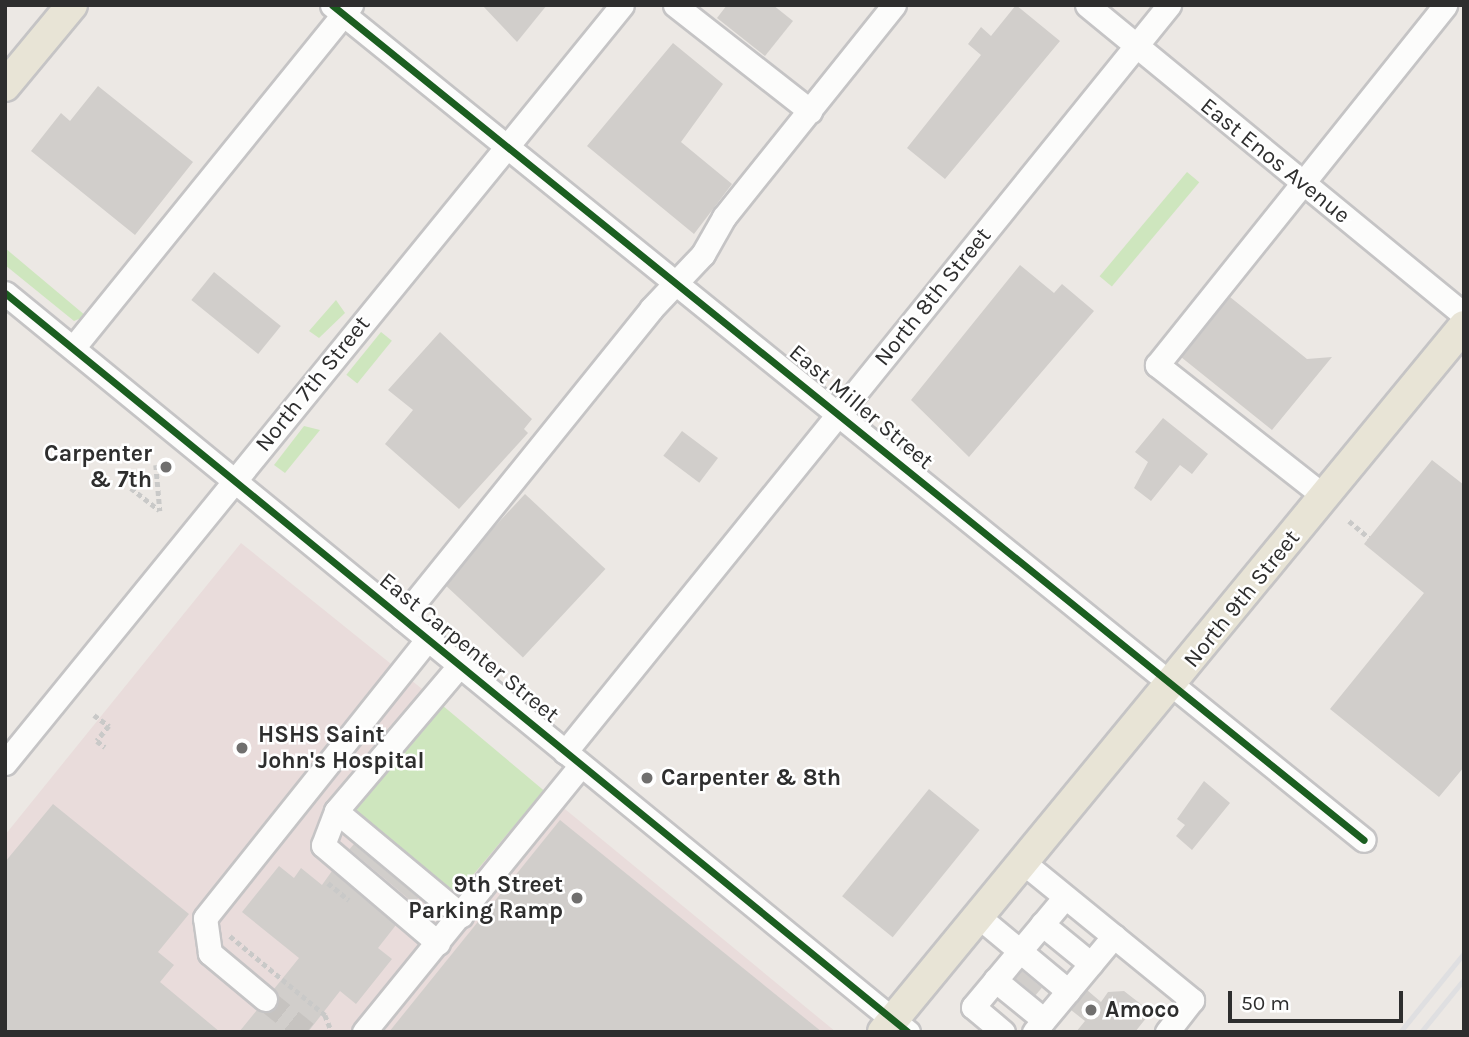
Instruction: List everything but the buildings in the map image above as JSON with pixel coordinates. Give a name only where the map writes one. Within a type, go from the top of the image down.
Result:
[{"type":"main road","points":[[5,86],[72,5]]},
{"type":"main road","name":"North 9th Street","points":[[895,1028],[979,917],[1464,326]]},
{"type":"street","name":"North 7th Street","points":[[5,763],[622,5]]},
{"type":"street","points":[[675,5],[810,111]]},
{"type":"street","points":[[402,618],[679,281],[894,5]]},
{"type":"street","name":"East Enos Avenue","points":[[1087,5],[1464,315]]},
{"type":"street","name":"North 8th Street","points":[[364,1032],[461,915],[573,758],[839,414],[1169,5]]},
{"type":"street","points":[[1325,497],[1157,365],[1445,5]]},
{"type":"street","name":"East Miller Street","points":[[342,8],[1171,686],[1364,840]]},
{"type":"street","points":[[73,348],[342,8]]},
{"type":"street","name":"East Carpenter Street","points":[[5,293],[573,758],[895,1028]]},
{"type":"street","points":[[264,999],[210,953],[205,918],[427,640]]},
{"type":"street","points":[[438,943],[323,845],[336,811],[459,666]]},
{"type":"street","points":[[336,811],[461,915]]},
{"type":"street","points":[[1024,863],[1192,1000],[1167,1032]]},
{"type":"street","points":[[1003,1032],[973,1007],[1065,897]]},
{"type":"street","points":[[979,917],[1068,991]]},
{"type":"street","points":[[1042,924],[1091,964]]},
{"type":"street","points":[[995,980],[1039,1026],[1114,936]]},
{"type":"path","points":[[131,488],[160,511],[156,465]]},
{"type":"path","points":[[1349,521],[1369,538]]},
{"type":"path","points":[[94,715],[109,726],[97,741],[105,747]]},
{"type":"path","points":[[328,883],[358,907]]},
{"type":"shaded area","name":"HSHS Saint John's Hospital","points":[[241,543],[442,705],[362,804],[459,891],[543,791],[836,1032],[5,1032],[5,835]]},
{"type":"green space","points":[[1187,172],[1199,182],[1112,286],[1100,276]]},
{"type":"green space","points":[[5,248],[86,316],[74,321],[5,265]]},
{"type":"green space","points":[[336,300],[345,313],[319,338],[309,331]]},
{"type":"green space","points":[[381,332],[392,341],[357,384],[346,375]]},
{"type":"green space","points":[[304,426],[320,430],[285,473],[274,465]]},
{"type":"green space","points":[[442,705],[544,790],[456,895],[354,810]]},
{"type":"tunnel","points":[[265,999],[306,1032]]},
{"type":"railway","points":[[1400,1032],[1464,953]]},
{"type":"railway","points":[[1421,1032],[1464,979]]},
{"type":"cycle path","points":[[332,5],[1364,840]]},
{"type":"cycle path","points":[[5,293],[908,1032]]},
{"type":"place","name":"Carpenter & 7th","points":[[166,467]]},
{"type":"place","name":"HSHS Saint John's Hospital","points":[[242,748]]},
{"type":"place","name":"Carpenter & 8th","points":[[647,778]]},
{"type":"place","name":"9th Street Parking Ramp","points":[[577,898]]},
{"type":"place","name":"Amoco","points":[[1091,1010]]}]
